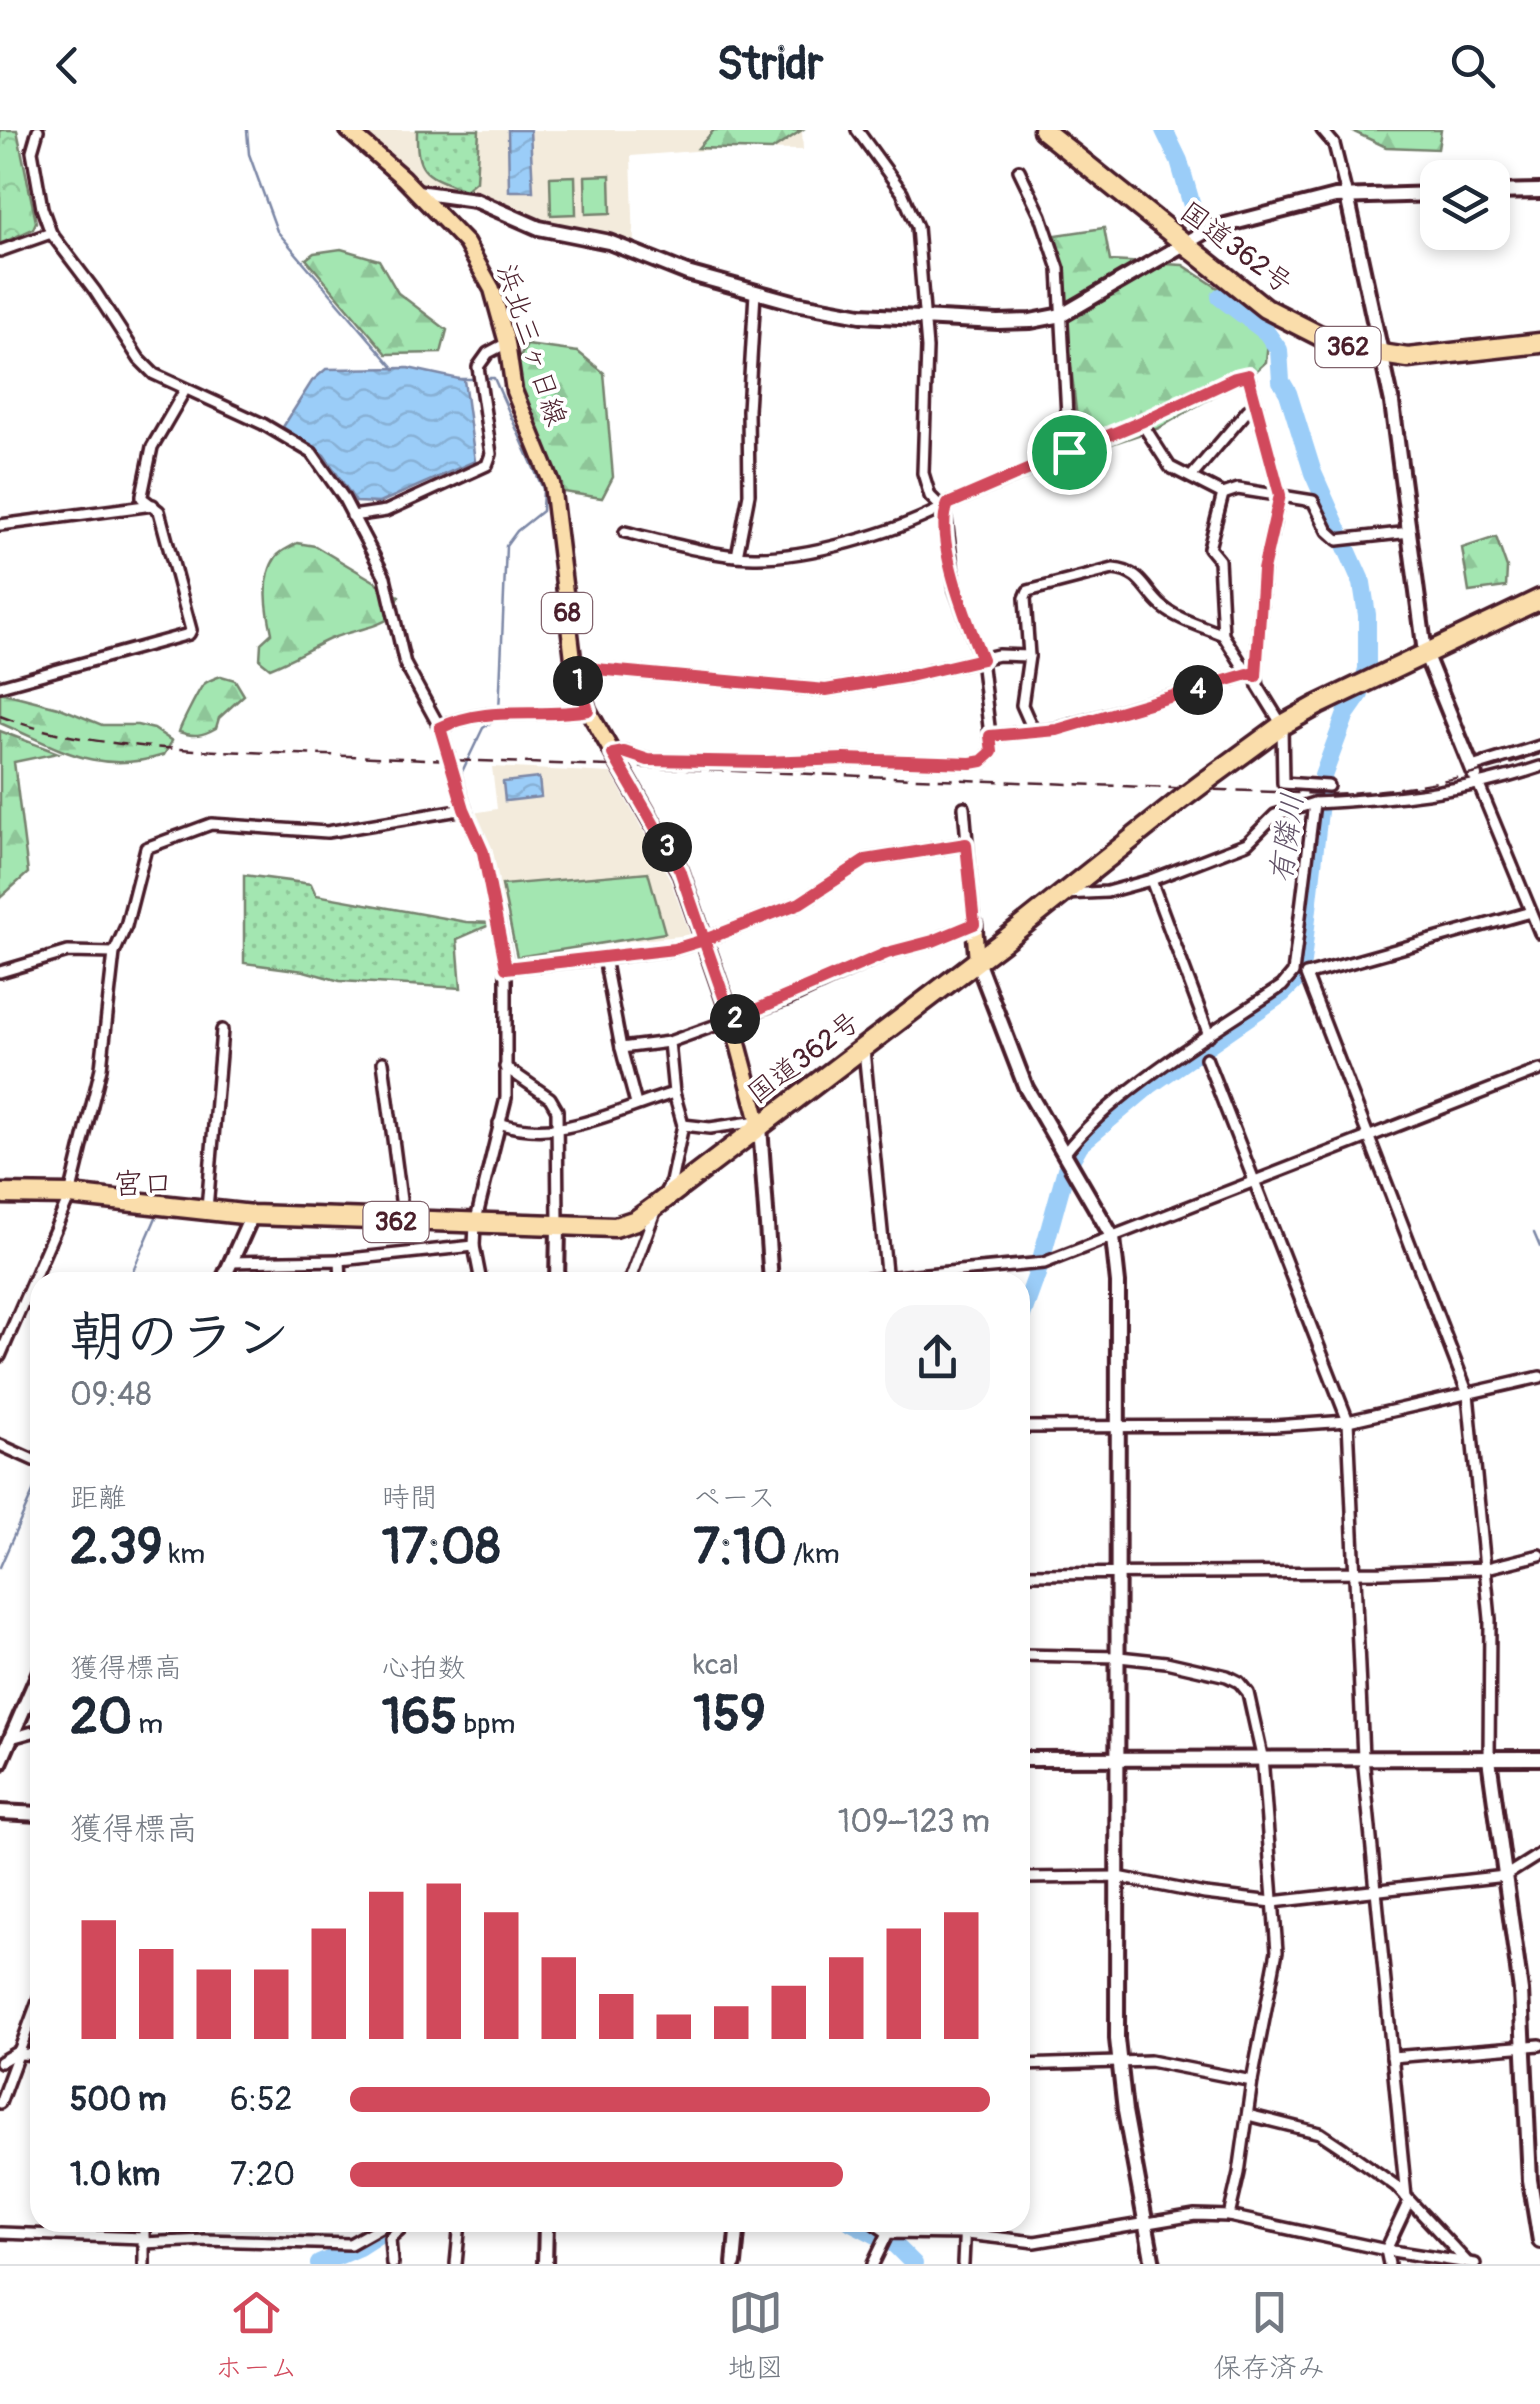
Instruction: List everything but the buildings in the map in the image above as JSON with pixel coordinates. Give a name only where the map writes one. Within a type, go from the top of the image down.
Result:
[{"type":"highway","name":"国道362号","points":[[1044,130],[1265,308],[1328,340],[1381,354],[1430,357],[1540,343]]},
{"type":"highway","name":"国道362号","points":[[0,1194],[70,1195],[207,1212],[404,1223],[616,1227],[636,1220],[1282,725],[1540,599]]},
{"type":"main road","name":"浜北三ヶ日線","points":[[348,130],[418,192],[466,243],[492,289],[514,391],[552,484],[574,667],[588,710],[680,870],[732,1020],[759,1123]]},
{"type":"main road","points":[[974,924],[977,961]]},
{"type":"street","points":[[38,130],[32,151],[42,208],[51,233],[139,359],[154,374],[264,424],[312,453],[329,475],[385,577],[405,664],[440,728],[464,809],[483,852],[510,968],[506,1098],[475,1224],[478,1272]]},
{"type":"street","points":[[613,754],[624,752],[648,760],[971,763],[982,761],[992,752],[982,659],[955,590],[942,510],[930,496],[923,473],[927,348],[917,228],[902,192],[856,130]]},
{"type":"street","points":[[1322,130],[1334,144],[1392,403],[1426,653],[1540,933]]},
{"type":"street","points":[[1019,170],[1056,260],[1069,452]]},
{"type":"street","points":[[1510,192],[1540,191]]},
{"type":"street","points":[[418,192],[475,200],[539,228],[609,242],[687,273],[830,311],[1014,322],[1062,315],[1210,228],[1347,196],[1420,194]]},
{"type":"street","points":[[0,251],[51,233]]},
{"type":"street","points":[[737,556],[748,494],[748,402],[756,292]]},
{"type":"street","points":[[352,516],[386,510],[486,465],[491,454],[480,362],[506,343]]},
{"type":"street","points":[[625,532],[737,556],[777,557],[821,549],[916,521],[1248,375],[1280,495],[1263,570],[1252,675]]},
{"type":"street","points":[[0,686],[189,634],[159,511],[142,498],[152,447],[185,390]]},
{"type":"street","points":[[1191,477],[1248,410],[1257,407]]},
{"type":"street","points":[[1141,422],[1170,467],[1223,494],[1238,489],[1313,500],[1328,531],[1338,540],[1410,532]]},
{"type":"street","points":[[1222,635],[1218,560],[1209,548],[1223,494]]},
{"type":"street","points":[[0,525],[153,505]]},
{"type":"street","points":[[1034,732],[1022,705],[1029,656],[1025,598],[1028,591],[1113,569],[1144,582],[1164,608],[1222,635],[1282,725],[1283,783],[1322,786]]},
{"type":"street","points":[[574,667],[826,690],[998,655],[1029,656]]},
{"type":"street","points":[[990,736],[1057,730],[1252,675]]},
{"type":"street","points":[[440,728],[502,712],[562,714],[588,710]]},
{"type":"street","points":[[1475,776],[1483,766],[1540,746]]},
{"type":"street","points":[[1062,894],[1108,892],[1151,880],[1247,843],[1275,815],[1314,803],[1396,799],[1475,776],[1540,767]]},
{"type":"street","points":[[1314,803],[1300,974],[1369,1138],[1468,1394],[1490,1619],[1489,1759],[1522,1992],[1540,2240]]},
{"type":"street","points":[[620,1048],[669,1042],[732,1020],[887,953],[933,941],[974,924],[964,806]]},
{"type":"street","points":[[37,1272],[70,1195],[101,1068],[114,953],[126,926],[146,848],[211,824],[327,832],[464,809]]},
{"type":"street","points":[[510,968],[674,949],[800,903],[866,860],[966,844]]},
{"type":"street","points":[[1151,880],[1209,1035]]},
{"type":"street","points":[[1067,1157],[1082,1131],[1209,1035],[1300,974],[1530,912]]},
{"type":"street","points":[[0,972],[68,952],[114,953]]},
{"type":"street","points":[[604,958],[620,1048],[636,1104]]},
{"type":"street","points":[[977,961],[1026,1088],[1112,1238],[1118,1283],[1119,2060],[1153,2264]]},
{"type":"street","points":[[207,1212],[222,1030]]},
{"type":"street","points":[[634,1272],[658,1204],[671,1182],[684,1125],[674,1093],[669,1042]]},
{"type":"street","points":[[864,1048],[886,1272]]},
{"type":"street","points":[[1206,1058],[1348,1422],[1364,1758],[1408,2199],[1386,2250],[1389,2264]]},
{"type":"street","points":[[383,1062],[404,1223]]},
{"type":"street","points":[[505,1068],[555,1104],[557,1272]]},
{"type":"street","points":[[959,1272],[1040,1263],[1112,1238],[1540,1070]]},
{"type":"street","points":[[499,1123],[570,1129],[674,1093]]},
{"type":"street","points":[[684,1125],[710,1128],[759,1123],[770,1272]]},
{"type":"street","points":[[227,1272],[252,1215]]},
{"type":"street","points":[[232,1262],[340,1260],[474,1246]]},
{"type":"street","points":[[340,1260],[340,1272]]},
{"type":"street","points":[[0,1356],[30,1287]]},
{"type":"street","points":[[1030,1427],[1348,1422],[1540,1377]]},
{"type":"street","points":[[0,1446],[30,1459]]},
{"type":"street","points":[[1030,1574],[1487,1568],[1540,1556]]},
{"type":"street","points":[[1030,1654],[1166,1662],[1227,1676],[1248,1693],[1262,1756],[1277,1951],[1229,2216]]},
{"type":"street","points":[[0,1763],[30,1693]]},
{"type":"street","points":[[10,1738],[30,1733]]},
{"type":"street","points":[[1030,1759],[1540,1758]]},
{"type":"street","points":[[0,1812],[30,1814]]},
{"type":"street","points":[[1030,1878],[1118,1877],[1273,1902],[1505,1876],[1540,1854]]},
{"type":"street","points":[[0,2104],[30,2024]]},
{"type":"street","points":[[1392,2057],[1540,2045]]},
{"type":"street","points":[[0,2062],[20,2052],[30,2054]]},
{"type":"street","points":[[1030,2065],[1150,2061],[1252,2081]]},
{"type":"street","points":[[1248,2114],[1320,2133],[1396,2186],[1471,2263]]},
{"type":"street","points":[[873,2264],[888,2233],[966,2234],[1035,2242],[1195,2215],[1229,2216],[1386,2250],[1471,2263]]},
{"type":"street","points":[[144,2232],[144,2264]]},
{"type":"street","points":[[0,2233],[144,2241],[350,2244],[375,2232]]},
{"type":"street","points":[[392,2264],[390,2238],[397,2232]]},
{"type":"street","points":[[456,2264],[459,2232]]},
{"type":"street","points":[[546,2232],[546,2264]]},
{"type":"street","points":[[734,2264],[737,2232]]},
{"type":"street","points":[[963,2264],[966,2234]]},
{"type":"shaded area","points":[[355,130],[802,130],[803,150],[720,149],[631,156],[634,245],[611,235],[534,219],[474,191],[422,183]]},
{"type":"shaded area","points":[[492,767],[611,773],[670,879],[690,935],[520,952],[473,813],[497,809]]},
{"type":"green space","points":[[0,130],[17,130],[36,222],[33,229],[0,244]]},
{"type":"green space","points":[[417,130],[479,130],[476,181],[465,190],[426,171],[419,156]]},
{"type":"green space","points":[[714,130],[802,130],[772,150],[698,148]]},
{"type":"green space","points":[[1350,130],[1441,130],[1438,149],[1386,147]]},
{"type":"green space","points":[[610,175],[611,213],[586,214],[585,176]]},
{"type":"green space","points":[[575,176],[576,214],[551,215],[550,177]]},
{"type":"green space","points":[[1104,228],[1110,261],[1183,265],[1230,296],[1269,329],[1266,362],[1159,428],[1081,454],[1056,235]]},
{"type":"green space","points":[[341,249],[379,260],[398,293],[447,330],[441,353],[387,354],[306,259],[314,253]]},
{"type":"green space","points":[[527,345],[578,352],[604,373],[613,477],[602,498],[558,491],[528,426],[517,362]]},
{"type":"green space","points":[[1496,537],[1507,568],[1506,587],[1469,592],[1462,548]]},
{"type":"green space","points":[[297,543],[315,546],[399,596],[393,616],[386,620],[330,639],[270,668],[260,660],[261,643],[272,633],[267,605],[268,574],[278,555]]},
{"type":"green space","points":[[221,676],[235,680],[244,695],[219,718],[216,728],[198,735],[179,732],[202,687]]},
{"type":"green space","points":[[0,692],[58,707],[102,725],[154,729],[172,741],[164,755],[140,761],[98,761],[79,756],[0,723]]},
{"type":"green space","points":[[0,731],[58,753],[14,762],[28,873],[0,898]]},
{"type":"green space","points":[[648,872],[665,933],[517,957],[502,885]]},
{"type":"green space","points":[[244,875],[311,884],[316,895],[466,922],[494,923],[457,939],[461,988],[340,981],[304,971],[244,963]]},
{"type":"water","points":[[508,130],[530,130],[533,191],[509,191]]},
{"type":"water","points":[[408,368],[464,380],[475,461],[379,503],[356,502],[324,455],[283,427],[312,381],[326,369]]},
{"type":"water","points":[[539,778],[541,797],[505,801],[503,782]]},
{"type":"waterway","points":[[247,130],[249,154],[277,231],[395,369]]},
{"type":"waterway","name":"有隣川","points":[[1164,130],[1179,161],[1193,209]]},
{"type":"waterway","name":"有隣川","points":[[1030,1293],[1066,1169],[1080,1144],[1150,1085],[1295,981],[1302,962],[1323,776],[1346,714],[1360,694],[1367,669],[1367,615],[1362,583],[1313,473],[1281,381],[1279,350],[1266,332],[1220,297]]},
{"type":"waterway","points":[[483,378],[494,378],[543,489],[542,511],[517,531],[506,546],[499,712]]},
{"type":"waterway","points":[[458,379],[475,379]]},
{"type":"waterway","points":[[459,778],[483,728],[496,719]]},
{"type":"waterway","points":[[468,804],[488,852]]},
{"type":"waterway","points":[[494,885],[513,964]]},
{"type":"waterway","points":[[512,972],[512,1068]]},
{"type":"waterway","points":[[507,1122],[512,1079]]},
{"type":"waterway","points":[[492,1175],[503,1129]]},
{"type":"waterway","points":[[132,1272],[157,1215]]},
{"type":"waterway","points":[[1534,1233],[1540,1247]]},
{"type":"waterway","points":[[0,1567],[30,1499]]},
{"type":"waterway","points":[[319,2264],[382,2232]]},
{"type":"waterway","name":"有隣川","points":[[871,2232],[894,2244],[914,2264]]},
{"type":"railway","points":[[0,716],[72,736],[195,750],[1327,794],[1435,782],[1540,754]]},
{"type":"district","name":"宮口","points":[[143,1184]]},
{"type":"route","points":[[1069,452],[948,504],[945,511],[955,590],[982,659],[826,690],[574,667],[588,710],[562,714],[497,712],[440,728],[464,809],[483,852],[506,968],[674,949],[704,940],[732,1020],[887,953],[933,941],[974,924],[966,844],[866,860],[800,903],[704,940],[680,870],[613,754],[618,752],[648,760],[971,763],[982,761],[992,752],[990,736],[1057,730],[1248,674],[1256,676],[1263,570],[1280,495],[1248,375],[1069,452]]}]
